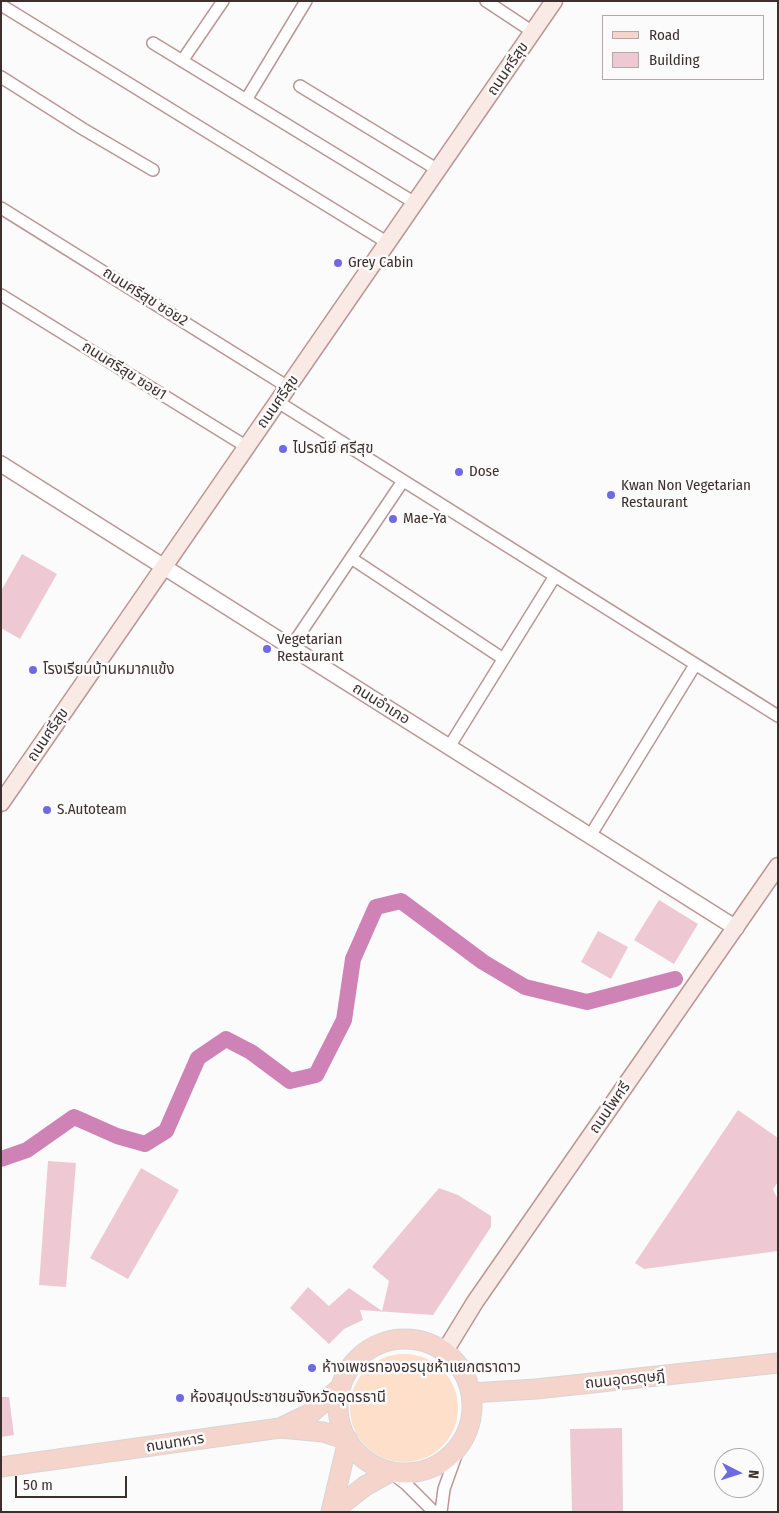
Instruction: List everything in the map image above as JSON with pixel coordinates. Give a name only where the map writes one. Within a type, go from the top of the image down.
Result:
[{"type":"main road","name":"ถนนศรีสุข","points":[[1,803],[554,1]]},
{"type":"main road","name":"ถนนโพศรี","points":[[445,1352],[475,1302],[778,866]]},
{"type":"main road","points":[[280,1428],[311,1413],[340,1388],[352,1365],[362,1354],[389,1340],[419,1340],[445,1352],[460,1365],[471,1393],[471,1420],[460,1446],[450,1457],[425,1471],[413,1474],[390,1472],[368,1463],[348,1440],[340,1421],[340,1388]]},
{"type":"main road","name":"ถนนอุดรดุษฎี","points":[[471,1393],[536,1389],[778,1363]]},
{"type":"main road","name":"ถนนทหาร","points":[[1,1467],[280,1428],[323,1432],[348,1440]]},
{"type":"main road","points":[[331,1512],[348,1440]]},
{"type":"main road","points":[[331,1512],[365,1486],[390,1472]]},
{"type":"street","points":[[182,61],[223,1]]},
{"type":"street","points":[[246,100],[306,1]]},
{"type":"street","points":[[486,1],[533,32]]},
{"type":"street","points":[[1,5],[388,243]]},
{"type":"street","points":[[153,43],[415,203]]},
{"type":"street","points":[[1,77],[82,129],[154,170]]},
{"type":"street","points":[[300,86],[438,170]]},
{"type":"street","name":"ถนนศรีสุข ซอย2","points":[[1,208],[288,387]]},
{"type":"street","name":"ถนนศรีสุข ซอย1","points":[[1,295],[247,447]]},
{"type":"street","points":[[278,402],[778,716]]},
{"type":"street","name":"ถนนอำเภอ","points":[[1,464],[736,928]]},
{"type":"street","points":[[291,647],[404,481]]},
{"type":"street","points":[[351,558],[502,658]]},
{"type":"street","points":[[449,746],[502,658],[555,576]]},
{"type":"street","points":[[590,836],[695,665]]},
{"type":"street","points":[[441,1512],[444,1489],[460,1446]]},
{"type":"street","points":[[390,1472],[406,1484],[434,1512]]},
{"type":"shaded area","points":[[404,1354],[425,1358],[442,1370],[454,1387],[458,1408],[454,1429],[442,1446],[425,1458],[404,1462],[383,1458],[366,1446],[354,1429],[350,1408],[354,1387],[366,1370],[383,1358]]},
{"type":"building","points":[[22,554],[57,574],[20,639],[1,628],[1,591]]},
{"type":"building","points":[[659,900],[698,924],[674,964],[634,940]]},
{"type":"building","points":[[598,931],[628,947],[611,979],[581,962]]},
{"type":"building","points":[[738,1110],[778,1138],[778,1182],[773,1189],[778,1200],[778,1251],[644,1269],[635,1263]]},
{"type":"building","points":[[48,1161],[76,1163],[66,1287],[39,1285]]},
{"type":"building","points":[[141,1168],[179,1190],[128,1279],[90,1258]]},
{"type":"building","points":[[439,1188],[458,1195],[491,1216],[491,1227],[433,1315],[360,1310],[363,1320],[344,1329],[329,1344],[290,1308],[308,1287],[329,1306],[349,1288],[382,1311],[389,1281],[372,1267]]},
{"type":"building","points":[[1,1397],[9,1397],[14,1435],[1,1437]]},
{"type":"building","points":[[622,1428],[623,1512],[572,1512],[570,1429]]},
{"type":"waterway","points":[[1,1159],[27,1150],[74,1117],[117,1136],[145,1144],[166,1131],[198,1058],[226,1039],[251,1052],[290,1081],[316,1075],[344,1020],[353,959],[376,907],[401,901],[483,962],[525,987],[587,1002],[675,979]]},
{"type":"place","name":"Grey Cabin","points":[[338,263]]},
{"type":"place","name":"ไปรณีย์ ศรีสุข","points":[[283,449]]},
{"type":"place","name":"Dose","points":[[459,472]]},
{"type":"place","name":"Kwan Non Vegetarian Restaurant","points":[[611,495]]},
{"type":"place","name":"Mae-Ya","points":[[393,519]]},
{"type":"place","name":"Vegetarian Restaurant","points":[[267,649]]},
{"type":"place","name":"โรงเรียนบ้านหมากแข้ง","points":[[33,670]]},
{"type":"place","name":"S.Autoteam","points":[[47,810]]},
{"type":"place","name":"ห้างเพชรทองอรนุชห้าแยกตราดาว","points":[[312,1368]]},
{"type":"place","name":"ห้องสมุดประชาชนจังหวัดอุดรธานี","points":[[180,1398]]}]
